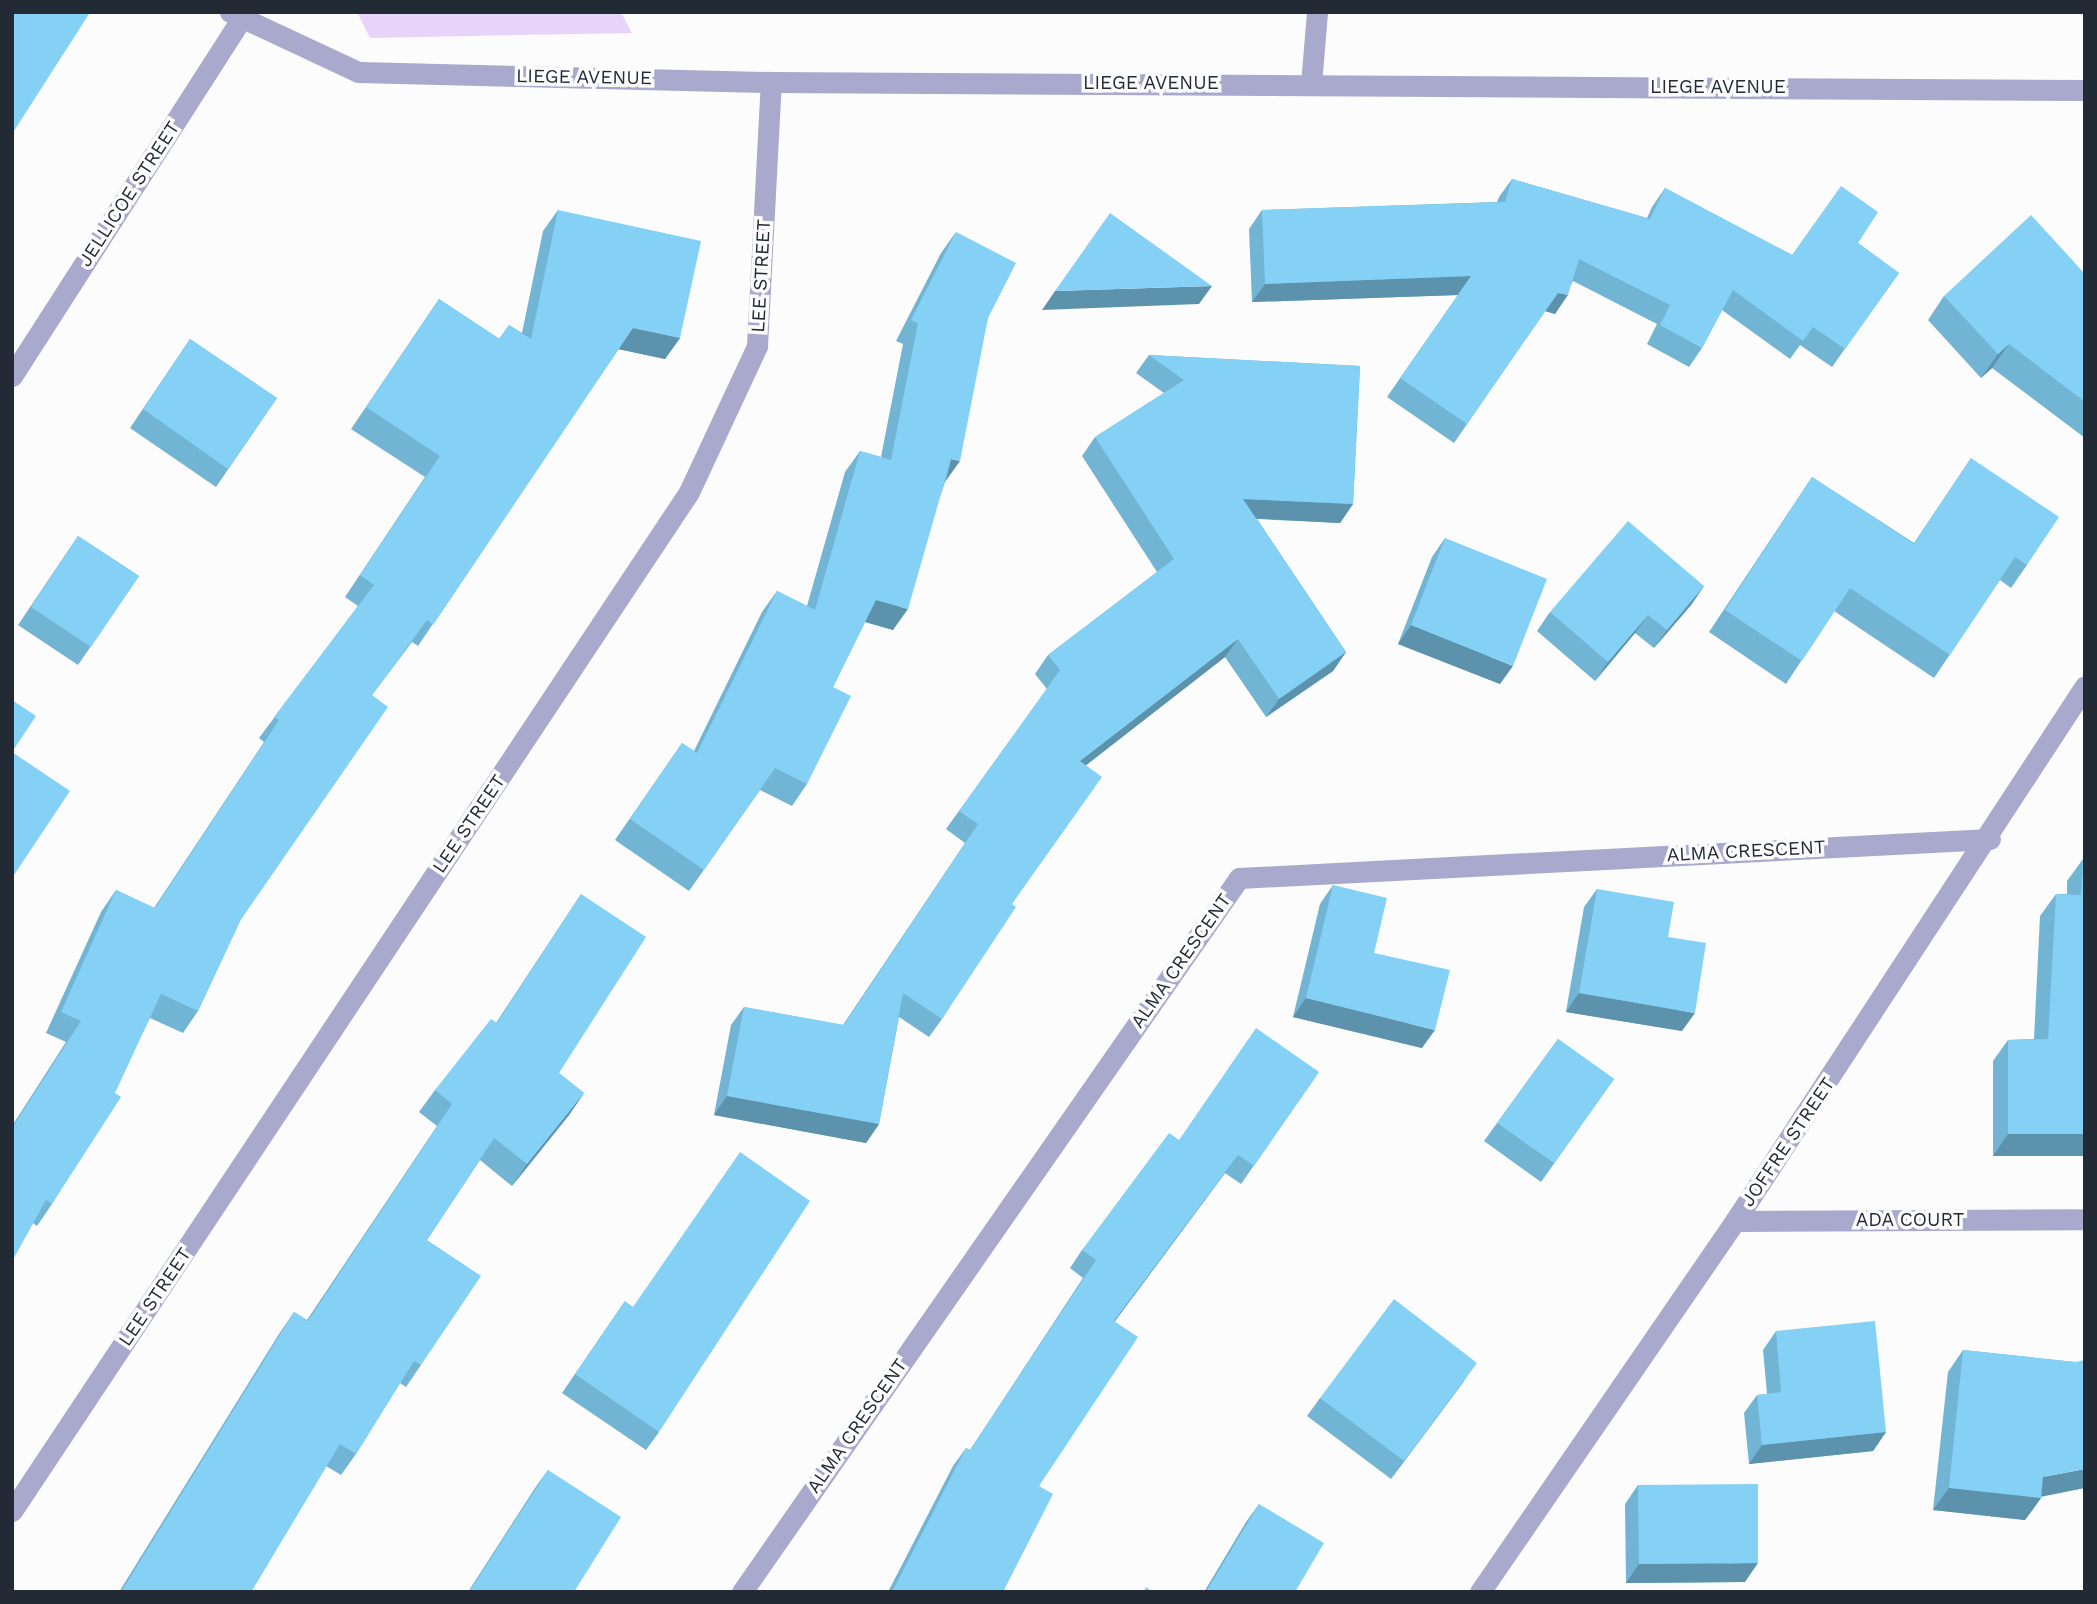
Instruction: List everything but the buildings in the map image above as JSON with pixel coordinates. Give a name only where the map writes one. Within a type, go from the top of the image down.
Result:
[{"type":"street","points":[[1311,84],[1317,12]]},
{"type":"street","name":"LIEGE AVENUE","points":[[239,15],[358,72],[771,82],[2085,90]]},
{"type":"street","name":"JELLICOE STREET","points":[[12,376],[239,15]]},
{"type":"street","name":"LEE STREET","points":[[12,1511],[690,492],[758,346],[771,82]]},
{"type":"street","name":"JOFFRE STREET","points":[[1480,1592],[1735,1221],[1990,839],[2085,685]]},
{"type":"street","name":"ALMA CRESCENT","points":[[742,1592],[1239,878],[1990,839]]},
{"type":"street","name":"ADA COURT","points":[[1735,1221],[2085,1219]]},
{"type":"shaded area","points":[[357,12],[621,12],[632,33],[370,38]]}]
